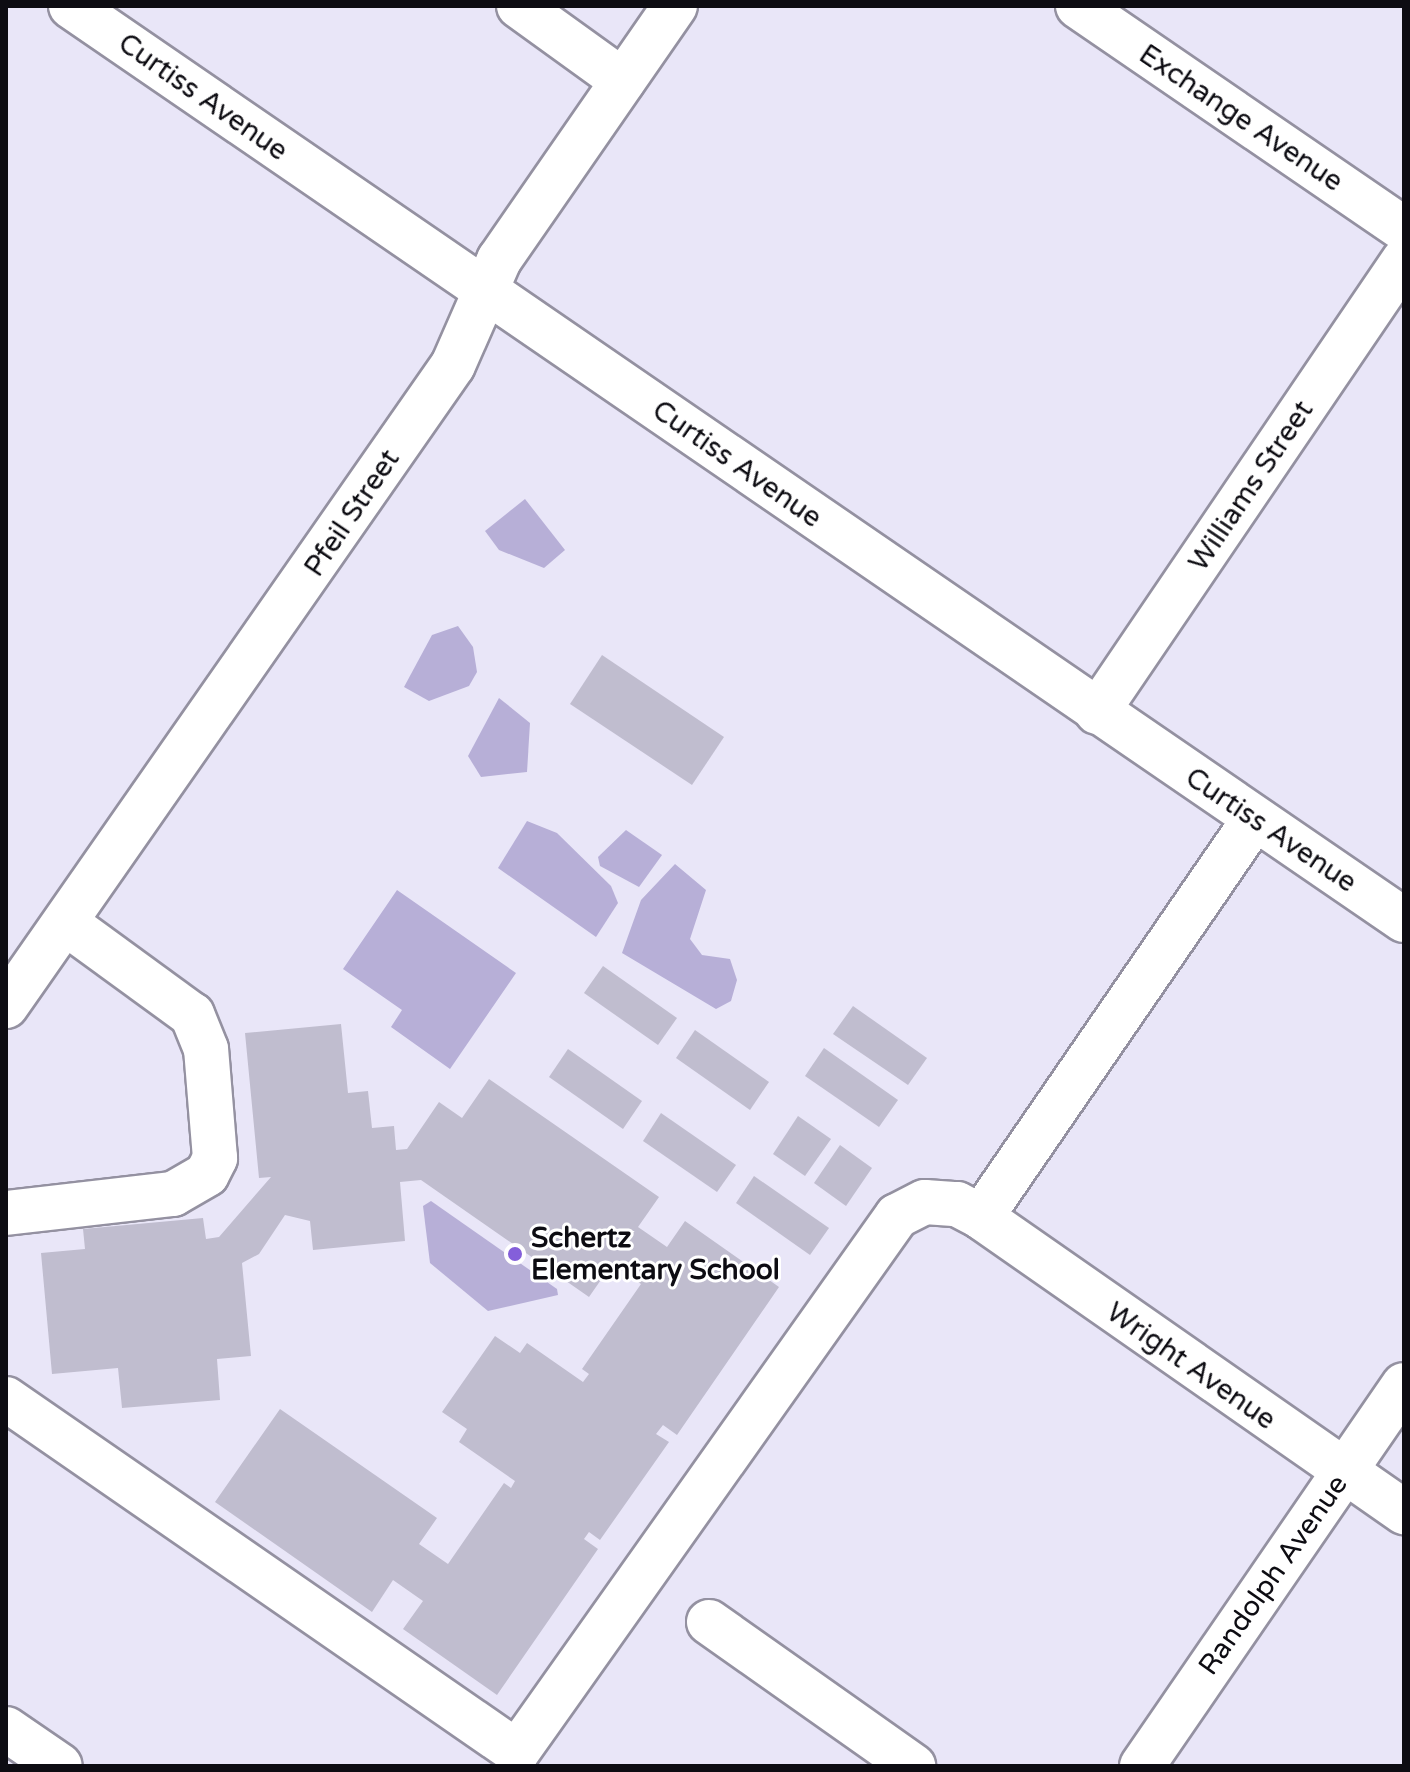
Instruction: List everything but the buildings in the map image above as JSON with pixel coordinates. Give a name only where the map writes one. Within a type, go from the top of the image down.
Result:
[{"type":"street","points":[[519,6],[623,81]]},
{"type":"street","name":"Pfeil Street","points":[[6,1006],[453,365],[499,260],[675,6]]},
{"type":"street","name":"Exchange Avenue","points":[[1078,6],[1404,229]]},
{"type":"street","name":"Curtiss Avenue","points":[[80,8],[485,291],[1404,920]]},
{"type":"street","name":"Williams Street","points":[[1097,712],[1404,260]]},
{"type":"street","points":[[981,1217],[1255,819]]},
{"type":"street","points":[[6,1213],[173,1194],[193,1186],[215,1158],[206,1049],[192,1015],[66,923]]},
{"type":"street","name":"Wright Avenue","points":[[6,1399],[517,1752],[897,1216],[925,1202],[957,1204],[981,1217],[1404,1512]]},
{"type":"street","name":"Randolph Avenue","points":[[1142,1766],[1404,1385]]},
{"type":"street","points":[[709,1622],[913,1766]]},
{"type":"street","points":[[6,1729],[60,1766]]},
{"type":"shaded area","points":[[525,499],[565,550],[544,568],[499,550],[485,531]]},
{"type":"shaded area","points":[[458,626],[473,647],[477,672],[469,686],[429,701],[404,687],[432,635]]},
{"type":"shaded area","points":[[499,698],[530,723],[527,772],[481,777],[468,756]]},
{"type":"shaded area","points":[[527,821],[557,833],[611,886],[618,903],[596,937],[498,868]]},
{"type":"shaded area","points":[[626,830],[662,855],[639,887],[600,866],[598,857]]},
{"type":"shaded area","points":[[675,864],[706,890],[690,939],[702,955],[730,959],[737,980],[731,1001],[716,1009],[622,953],[641,900]]},
{"type":"shaded area","points":[[397,890],[516,973],[450,1069],[391,1027],[402,1010],[343,969]]},
{"type":"shaded area","points":[[431,1201],[557,1289],[558,1295],[488,1311],[430,1263],[423,1206]]},
{"type":"place","name":"Schertz Elementary School","points":[[515,1254]]}]
